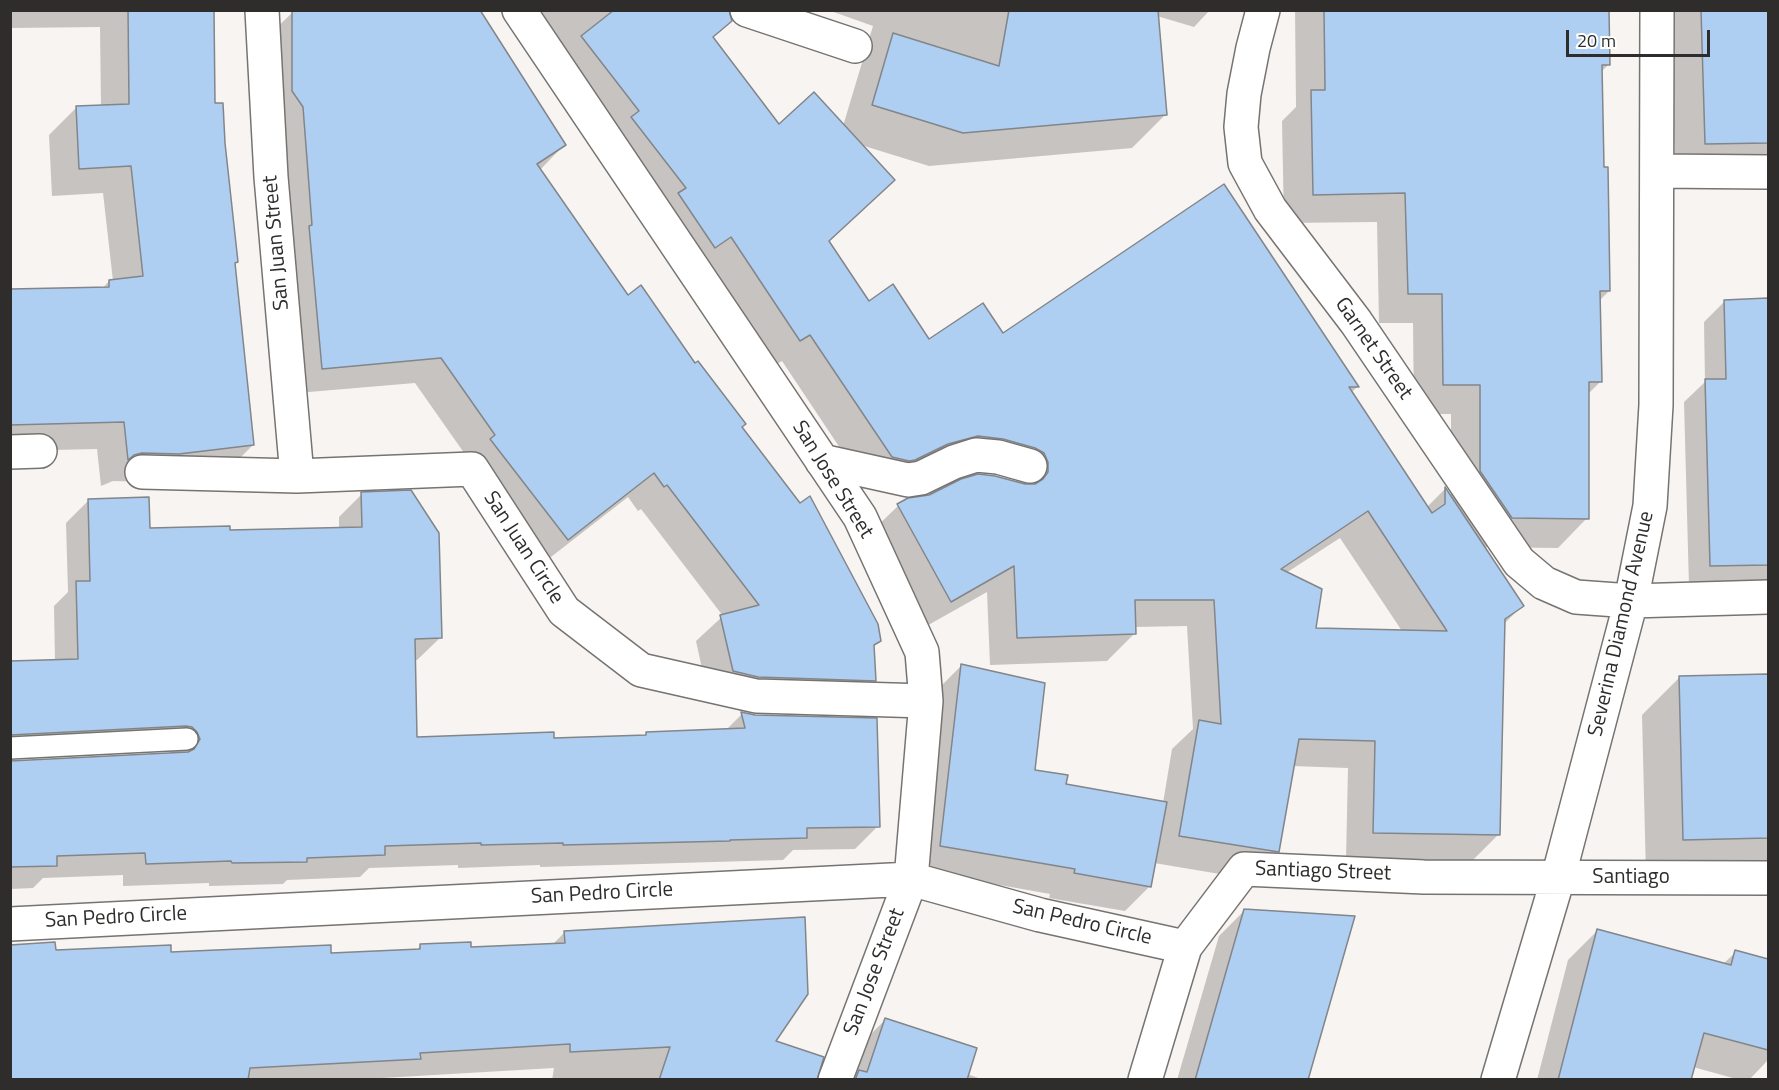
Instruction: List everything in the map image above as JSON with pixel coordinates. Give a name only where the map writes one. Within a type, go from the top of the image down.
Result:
[{"type":"street","name":"San Juan Street","points":[[262,10],[271,177],[297,476]]},
{"type":"street","points":[[747,10],[855,46]]},
{"type":"street","name":"Garnet Street","points":[[1263,10],[1252,48],[1244,94],[1241,127],[1245,163],[1270,209],[1356,322],[1519,562],[1544,583],[1576,597],[1631,601],[1768,597]]},
{"type":"street","name":"Severina Diamond Avenue","points":[[1498,1080],[1558,878],[1631,601],[1650,506],[1656,405],[1657,10]]},
{"type":"street","name":"San Jose Street","points":[[523,11],[860,517],[922,652],[926,701],[911,879],[835,1080]]},
{"type":"street","points":[[1657,171],[1768,172]]},
{"type":"street","points":[[822,460],[908,480],[921,478],[954,462],[976,455],[998,457],[1030,466]]},
{"type":"street","name":"San Juan Circle","points":[[142,472],[297,476],[472,469],[564,611],[641,670],[756,696],[926,701]]},
{"type":"street","name":"Santiago Street","points":[[1144,1080],[1185,947],[1244,869],[1494,878]]},
{"type":"street","name":"Santiago","points":[[1494,878],[1768,878]]},
{"type":"street","name":"San Pedro Circle","points":[[10,924],[911,879],[1040,915],[1185,947]]},
{"type":"lane","points":[[10,748],[188,739]]},
{"type":"building","points":[[128,10],[214,10],[215,103],[223,103],[238,262],[235,263],[254,445],[179,454],[142,453],[128,460],[124,422],[10,425],[10,289],[109,287],[109,280],[143,276],[131,166],[79,169],[76,106],[129,104]]},
{"type":"building","points":[[292,10],[480,10],[566,145],[537,164],[628,295],[641,285],[695,363],[698,361],[746,424],[742,427],[800,503],[810,496],[878,624],[881,641],[874,645],[876,681],[758,677],[733,671],[720,615],[759,605],[667,485],[664,487],[654,473],[568,540],[490,439],[495,435],[441,358],[322,369],[309,226],[312,225],[303,107],[292,91]]},
{"type":"building","points":[[614,10],[729,10],[732,21],[713,37],[779,124],[814,92],[895,180],[829,241],[869,301],[893,284],[929,339],[983,303],[1003,333],[1224,184],[1359,387],[1349,387],[1432,513],[1445,504],[1445,487],[1524,606],[1505,619],[1500,835],[1373,833],[1375,741],[1299,739],[1279,852],[1179,836],[1199,720],[1221,724],[1214,600],[1135,600],[1136,634],[1017,638],[1014,566],[951,602],[897,504],[908,498],[929,495],[961,479],[978,474],[1035,484],[1048,472],[1048,462],[1044,453],[1035,448],[1003,439],[978,436],[948,444],[915,460],[892,457],[810,335],[800,341],[731,237],[715,248],[678,193],[686,188],[631,117],[639,111],[581,36]],"holes":[[[1368,511],[1447,631],[1316,628],[1322,589],[1281,569]]]},
{"type":"building","points":[[1009,10],[1158,10],[1167,115],[963,133],[872,105],[893,33],[999,66]]},
{"type":"building","points":[[1324,10],[1609,10],[1610,65],[1602,65],[1604,167],[1608,167],[1610,291],[1600,291],[1602,382],[1589,382],[1589,519],[1512,518],[1480,471],[1480,385],[1443,385],[1442,294],[1408,294],[1405,193],[1313,195],[1311,90],[1325,90]]},
{"type":"building","points":[[1701,10],[1768,10],[1768,143],[1705,144]]},
{"type":"building","points":[[1768,298],[1768,565],[1710,566],[1705,379],[1726,379],[1724,300]]},
{"type":"building","points":[[411,490],[439,533],[442,638],[415,639],[417,737],[554,732],[554,738],[646,735],[646,732],[745,728],[741,712],[755,715],[877,718],[880,827],[807,828],[807,838],[730,841],[385,846],[385,855],[307,858],[307,862],[232,863],[231,861],[146,864],[145,853],[57,856],[57,866],[10,867],[10,761],[188,752],[194,749],[200,739],[192,727],[186,726],[10,735],[10,661],[78,659],[76,581],[90,581],[88,499],[149,497],[150,528],[230,526],[230,530],[362,527],[361,492]]},
{"type":"building","points":[[961,664],[1045,683],[1035,770],[1068,775],[1066,784],[1167,802],[1151,887],[1074,873],[1075,869],[940,846]]},
{"type":"building","points":[[1768,674],[1768,838],[1683,840],[1679,676]]},
{"type":"building","points":[[1244,909],[1355,916],[1308,1080],[1195,1080]]},
{"type":"building","points":[[805,917],[808,994],[776,1041],[824,1057],[817,1080],[659,1080],[670,1047],[570,1052],[570,1044],[420,1053],[421,1059],[250,1068],[248,1080],[10,1080],[10,945],[55,942],[56,950],[171,945],[171,952],[331,945],[331,953],[420,949],[420,944],[471,942],[471,947],[565,943],[564,931]]},
{"type":"building","points":[[1597,929],[1731,965],[1735,950],[1768,959],[1768,1050],[1704,1033],[1691,1080],[1558,1080]]},
{"type":"building","points":[[885,1018],[977,1048],[967,1080],[855,1080],[859,1070],[867,1072]]}]
